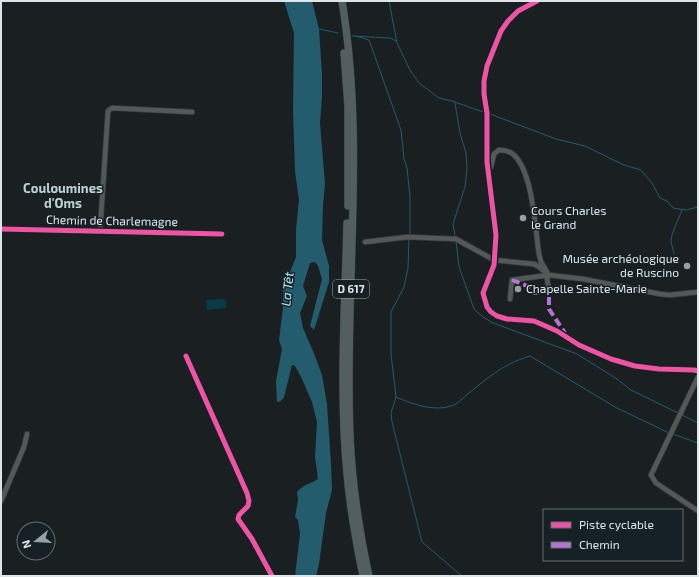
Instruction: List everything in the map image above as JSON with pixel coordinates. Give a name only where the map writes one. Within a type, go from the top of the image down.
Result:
[{"type":"highway","name":"D 617","points":[[338,1],[343,38],[348,107],[348,213],[344,350],[345,435],[351,508],[363,576]]},
{"type":"highway","name":"D 617","points":[[342,1],[349,51],[353,108],[349,394],[350,436],[357,510],[369,576]]},
{"type":"street","points":[[537,1],[518,11],[501,31],[487,66],[484,81],[484,94],[487,113],[488,169],[496,235],[491,274],[483,294],[486,307],[497,316],[507,319],[534,321],[557,331],[579,345],[611,359],[635,366],[698,371]]},
{"type":"street","points":[[100,231],[108,112],[112,108],[192,112]]},
{"type":"street","points":[[488,169],[491,167],[494,154],[499,150],[507,151],[517,158],[530,184],[539,254],[541,262],[549,275],[547,278],[549,291]]},
{"type":"street","name":"Chemin de Charlemagne","points":[[1,229],[222,234]]},
{"type":"street","points":[[365,242],[410,237],[455,239],[494,260],[534,264],[539,266],[549,275]]},
{"type":"street","points":[[510,299],[512,280],[549,275],[583,279],[660,294],[670,295],[698,292]]},
{"type":"street","points":[[186,356],[247,493],[249,501],[248,506],[239,515],[238,519],[252,539],[272,576]]},
{"type":"street","points":[[698,377],[651,475],[656,483],[698,511]]},
{"type":"street","points":[[1,501],[24,447],[27,434]]},
{"type":"shaded area","points":[[226,299],[226,308],[207,310],[206,300]]},
{"type":"water","name":"La Têt","points":[[284,1],[312,1],[319,29],[322,74],[320,123],[325,184],[322,240],[329,266],[329,282],[314,330],[310,326],[322,279],[318,266],[315,262],[310,263],[303,286],[307,296],[300,313],[303,328],[322,375],[327,404],[331,463],[332,490],[326,513],[316,576],[295,576],[300,534],[298,520],[295,517],[298,500],[297,492],[304,486],[318,479],[315,457],[317,422],[312,402],[295,366],[292,365],[284,397],[281,401],[277,402],[276,381],[282,349],[279,340],[283,308],[283,290],[296,257],[296,229],[299,200],[295,171],[293,110],[294,33]]},
{"type":"waterway","points":[[389,1],[397,43],[410,70],[419,83],[439,98],[483,112]]},
{"type":"waterway","points":[[319,29],[338,33]]},
{"type":"waterway","points":[[352,36],[390,38],[396,41]]},
{"type":"waterway","points":[[356,36],[369,40],[401,130],[410,197],[410,235]]},
{"type":"waterway","points":[[455,103],[460,133],[466,153],[467,168],[465,187],[453,224],[455,236]]},
{"type":"waterway","points":[[490,114],[556,139],[585,146],[624,165],[641,170],[652,183],[660,198],[667,201],[673,208],[686,210],[698,207]]},
{"type":"waterway","points":[[674,254],[671,238],[682,210]]},
{"type":"waterway","points":[[409,239],[408,268],[404,287],[391,312],[391,354],[396,397],[391,413],[392,422],[422,542],[462,576]]},
{"type":"waterway","points":[[456,241],[459,267],[474,309],[483,317],[493,323],[577,354],[617,379],[631,390],[678,413]]},
{"type":"waterway","points":[[396,397],[410,403],[426,407],[449,407],[456,404],[509,364],[530,356],[615,407],[669,433]]},
{"type":"waterway","points":[[682,415],[698,423]]},
{"type":"waterway","points":[[673,434],[698,443]]},
{"type":"marked path","points":[[512,280],[532,288],[534,293],[549,291],[549,309],[565,333]]},
{"type":"cycle path","points":[[537,1],[518,11],[501,31],[487,66],[484,81],[484,94],[487,113],[487,162],[496,235],[494,265],[483,293],[487,307],[497,316],[507,319],[534,321],[557,331],[579,345],[611,359],[635,366],[698,371]]},
{"type":"cycle path","points":[[1,229],[222,234]]},
{"type":"cycle path","points":[[186,356],[247,493],[249,501],[248,506],[239,515],[238,519],[252,539],[272,576]]},
{"type":"place","name":"Cours Charles le Grand","points":[[523,218]]},
{"type":"place","name":"Musée archéologique de Ruscino","points":[[687,266]]},
{"type":"place","name":"Chapelle Sainte-Marie","points":[[518,289]]},
{"type":"district","name":"Couloumines d'Oms","points":[[63,196]]}]
